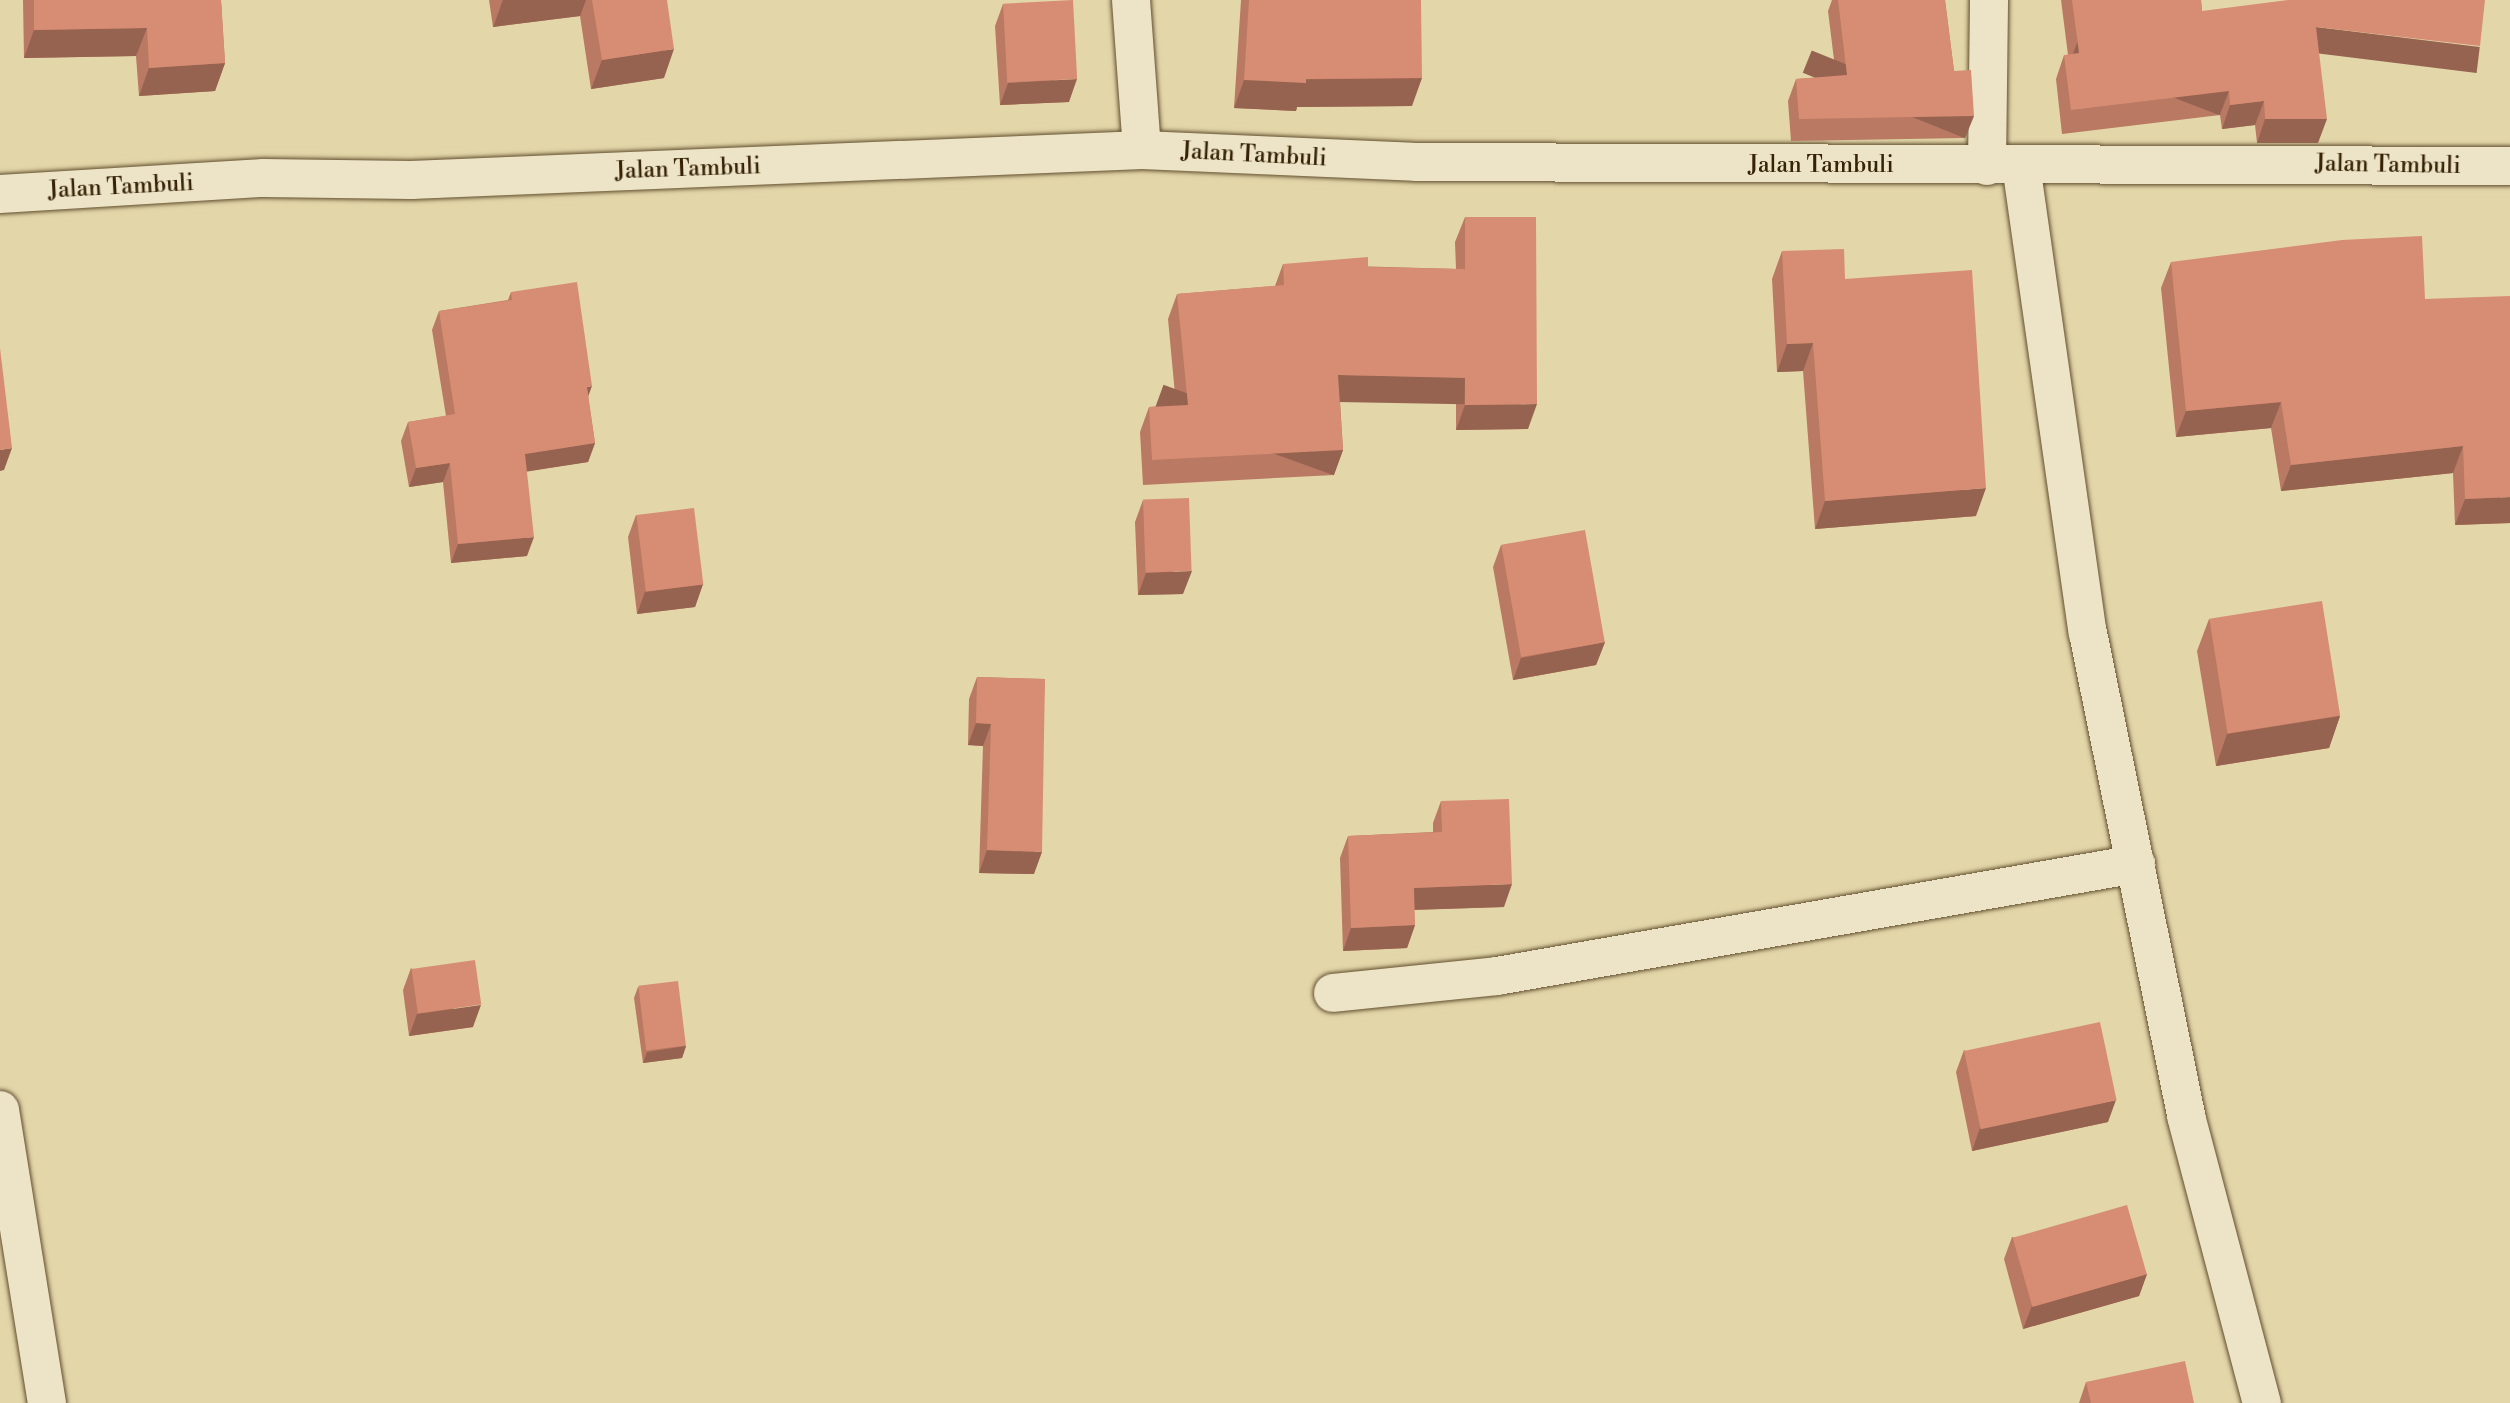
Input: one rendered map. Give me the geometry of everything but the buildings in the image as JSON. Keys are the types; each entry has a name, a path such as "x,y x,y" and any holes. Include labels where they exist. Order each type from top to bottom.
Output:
{"street":[{"path":"1130,0 1142,150"},
{"path":"1989,0 2004,165 2088,633 2186,1116 2262,1403"},
{"name":"Jalan Tambuli","path":"0,194 264,178 411,180 1142,150 1417,162 2510,166"},
{"path":"1333,993 1497,976 2136,864"},
{"path":"0,1110 47,1403"}]}
